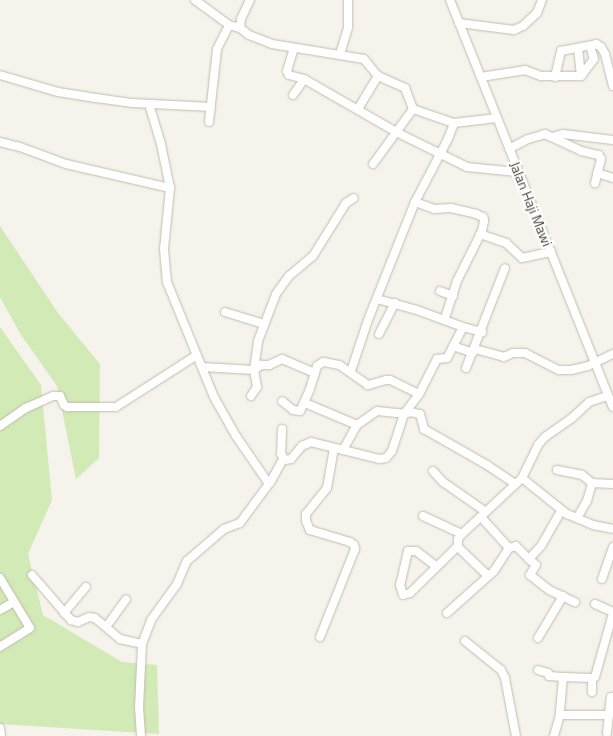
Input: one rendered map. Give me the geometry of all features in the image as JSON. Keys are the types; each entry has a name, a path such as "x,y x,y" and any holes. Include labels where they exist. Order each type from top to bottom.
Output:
{"street":[{"path":"195,0 229,25 240,28 255,38 294,48 340,54 366,60 378,76 405,88 413,109"},
{"path":"240,28 240,19 250,0"},
{"path":"340,54 348,27 348,0"},
{"name":"Jalan Haji Mawi","path":"450,0 613,407"},
{"path":"459,23 514,30 523,26 537,13 542,0"},
{"path":"209,122 217,49 229,25"},
{"path":"555,77 559,52 596,44 603,48 613,86"},
{"path":"581,76 594,59 590,46"},
{"path":"294,48 287,72 358,109 396,132 472,169 518,172"},
{"path":"578,48 581,76"},
{"path":"481,76 525,70 541,76 581,76"},
{"path":"0,75 58,92 149,104 211,108"},
{"path":"358,109 378,76"},
{"path":"293,95 304,80"},
{"path":"149,104 161,144 170,188 166,225 165,270 178,314 214,397 236,436 269,484"},
{"path":"413,109 454,122 497,118"},
{"path":"372,164 413,109"},
{"path":"351,371 377,298 415,202 454,122"},
{"path":"509,148 528,139 545,134 581,151 601,157 595,183"},
{"path":"552,137 563,134 613,140"},
{"path":"0,142 20,147 66,164 170,188"},
{"path":"597,174 613,178"},
{"path":"251,396 257,387 254,370 258,341 282,284 313,256 346,203 354,198"},
{"path":"415,202 434,209 456,209 481,216 484,221 480,234 464,264 445,319"},
{"path":"480,234 506,243 522,258 550,252"},
{"path":"466,368 482,332 505,268"},
{"path":"440,291 452,296"},
{"path":"377,298 482,332"},
{"path":"379,334 395,303"},
{"path":"225,312 264,324"},
{"path":"283,459 291,459 302,446 311,442 379,459 386,458 395,443 404,414 419,394 437,359 446,359 463,327"},
{"path":"453,346 504,357 513,352 525,353 558,370 578,370 613,354"},
{"path":"0,426 26,408 53,396 60,396 67,407 116,407 197,355"},
{"path":"202,367 254,370 261,365 269,365 282,359 315,372"},
{"path":"282,401 297,412 305,403 318,364 323,362 337,364 351,371 368,385 390,380 419,394"},
{"path":"436,566 416,551 408,551 400,584 403,596 410,593 458,546 462,534 522,478 538,446 545,437 578,413 589,402 608,396"},
{"path":"305,403 357,425"},
{"path":"343,450 357,425 380,410 404,414 410,412 420,414 424,429 487,465 515,484"},
{"path":"141,736 139,707 142,644 151,620 177,584 187,562 224,529 240,524 269,484 283,459 280,447 282,429"},
{"path":"320,637 355,550 354,545 350,542 310,530 306,525 306,514 326,488 334,449"},
{"path":"556,470 582,475 592,483 613,484"},
{"path":"433,471 443,482 484,514 509,548"},
{"path":"522,478 561,511 613,529 613,547 602,579"},
{"path":"577,518 587,501 592,483"},
{"path":"529,559 541,546 561,511"},
{"path":"423,516 462,534"},
{"path":"458,546 488,576"},
{"path":"447,613 501,563 509,548 516,546 536,565 530,575 549,590 576,602"},
{"path":"32,575 64,613 76,621 89,617 95,618 124,642 142,644"},
{"path":"0,578 30,628 0,647"},
{"path":"64,613 86,587"},
{"path":"538,638 563,596"},
{"path":"106,627 126,599"},
{"path":"0,610 14,602"},
{"path":"592,692 592,678 595,677 613,612 595,604"},
{"path":"465,642 501,670 505,678 516,736"},
{"path":"538,670 548,673 548,676 592,678"},
{"path":"554,736 560,715 563,677"},
{"path":"607,733 611,697 613,697"},
{"path":"560,715 609,715"},
{"path":"0,728 1,736"}],"green space":[{"path":"0,226 58,313 100,364 99,458 76,479 57,386 21,335 0,297"},
{"path":"0,327 41,385 52,500 28,554 43,615 122,662 157,665 159,734 0,724"}]}
